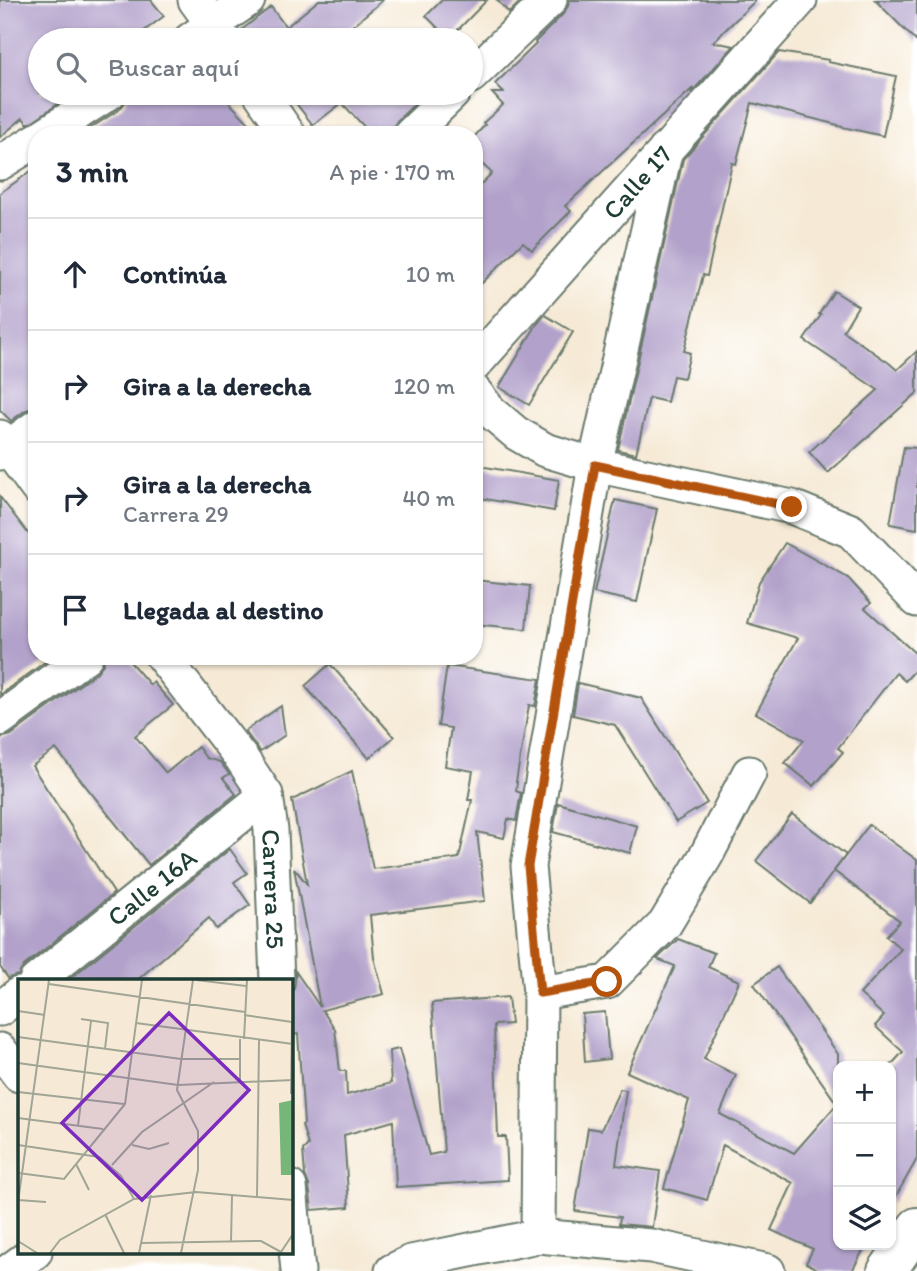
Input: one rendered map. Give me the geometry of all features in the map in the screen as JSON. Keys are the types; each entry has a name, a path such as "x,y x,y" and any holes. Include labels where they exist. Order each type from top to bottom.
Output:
{"main road":[{"path":"887,1271 917,1227"}],"street":[{"path":"206,26 248,0"},
{"path":"483,64 550,0"},
{"name":"Calle 17","path":"483,355 800,0"},
{"path":"58,126 90,105"},
{"path":"268,105 283,126"},
{"path":"419,126 441,105"},
{"path":"0,163 28,146"},
{"path":"538,1236 540,993 528,866 595,465 666,149"},
{"path":"483,402 516,433 545,450 595,465 792,507 851,531 917,600"},
{"path":"28,431 2,446 28,477"},
{"path":"0,719 74,665"},
{"path":"169,665 266,795"},
{"path":"540,993 607,982 665,924 707,854 749,773"},
{"name":"Calle 16A","path":"38,979 266,795"},
{"name":"Carrera 25","path":"266,795 271,830 277,979"},
{"path":"0,1009 18,995"},
{"path":"0,1050 18,1074"},
{"path":"292,1208 298,1271"},
{"path":"392,1271 411,1262 538,1236 651,1246 768,1271"},
{"path":"9,1271 32,1254"}],"building":[{"path":"0,0 151,0 164,16 148,28 28,28 28,105 56,105 30,123 23,118 0,137"},
{"path":"319,0 383,0 350,28 244,28 271,7 286,27"},
{"path":"442,0 487,0 460,28 438,28 426,16"},
{"path":"497,0 522,0 509,13"},
{"path":"569,0 756,0 713,42 734,46 691,93 693,88 565,206 571,211 532,250 523,242 483,282 483,182 492,173 483,165 483,123 503,105 492,93 504,93 495,84 536,44 568,6"},
{"path":"875,0 917,0 917,42"},
{"path":"779,52 829,60 828,62 896,76 883,136 752,103 736,164 732,163 707,276 703,275 684,351 690,353 684,378 673,376 667,402 649,398 636,454 618,450 683,159"},
{"path":"123,105 232,105 249,123 246,126 94,126"},
{"path":"297,105 339,105 313,125"},
{"path":"344,105 414,105 394,126 364,126"},
{"path":"28,173 28,409 11,421 0,410 0,193"},
{"path":"834,291 858,306 843,331 897,370 917,351 917,393 828,473 809,452 878,390 804,340"},
{"path":"545,315 573,332 529,405 499,387"},
{"path":"904,447 917,448 917,529 890,524"},
{"path":"483,467 559,480 554,511 483,499"},
{"path":"0,497 28,533 28,665 41,665 0,695"},
{"path":"615,500 657,509 637,602 594,593"},
{"path":"785,543 848,578 871,603 865,608 917,655 917,668 905,681 896,673 838,748 843,752 814,786 785,763 804,740 756,713 798,638 747,623 759,582"},
{"path":"483,581 530,586 526,629 483,625"},
{"path":"102,665 133,665 150,685 153,682 173,705 135,736 166,773 198,747 206,758 220,762 229,774 223,778 236,794 149,865 56,749 32,766 114,893 24,966 18,975 8,978 0,967 0,738 11,735 97,672"},
{"path":"331,665 394,737 369,758 305,686"},
{"path":"447,666 540,679 535,706 529,705 516,782 516,791 521,793 516,821 508,819 504,838 477,832 485,901 370,915 374,958 384,994 322,1010 335,1029 340,1071 346,1071 347,1095 391,1083 389,1051 399,1049 429,1155 444,1152 432,1003 508,997 511,1024 494,1025 498,1137 506,1137 508,1180 396,1187 393,1121 344,1135 349,1207 312,1210 303,1150 308,1145 302,1125 298,1034 292,1035 292,992 296,972 320,1007 294,868 307,884 292,800 352,771 373,869 459,858 472,800 468,800 473,771 445,766 451,728 438,726"},
{"path":"578,683 641,698 707,803 676,822 615,725 573,715"},
{"path":"281,706 285,735 260,752 245,731"},
{"path":"558,803 637,826 630,853 553,832"},
{"path":"792,814 846,855 810,903 756,861"},
{"path":"869,825 917,860 917,1159 896,1196 895,1061 903,1052 875,1026 884,1016 860,994 901,949 886,936 900,921 834,871"},
{"path":"230,849 247,873 234,882 250,905 216,929 209,918 138,979 69,979"},
{"path":"678,939 714,953 708,967 739,981 704,1059 736,1075 720,1114 794,1153 833,1109 833,1250 863,1250 852,1271 821,1271 806,1263 813,1249 771,1230 793,1183 723,1145 707,1200 664,1188 689,1100 627,1072 675,966 657,959"},
{"path":"777,967 838,1054 838,1061 833,1061 833,1098 754,984"},
{"path":"605,1012 609,1059 585,1062 582,1014"},
{"path":"620,1089 626,1090 616,1165 660,1171 652,1227 619,1224 620,1217 575,1211 588,1128 601,1130"}],"route":[{"path":"607,982 540,993 528,866 595,465 792,507"}]}
